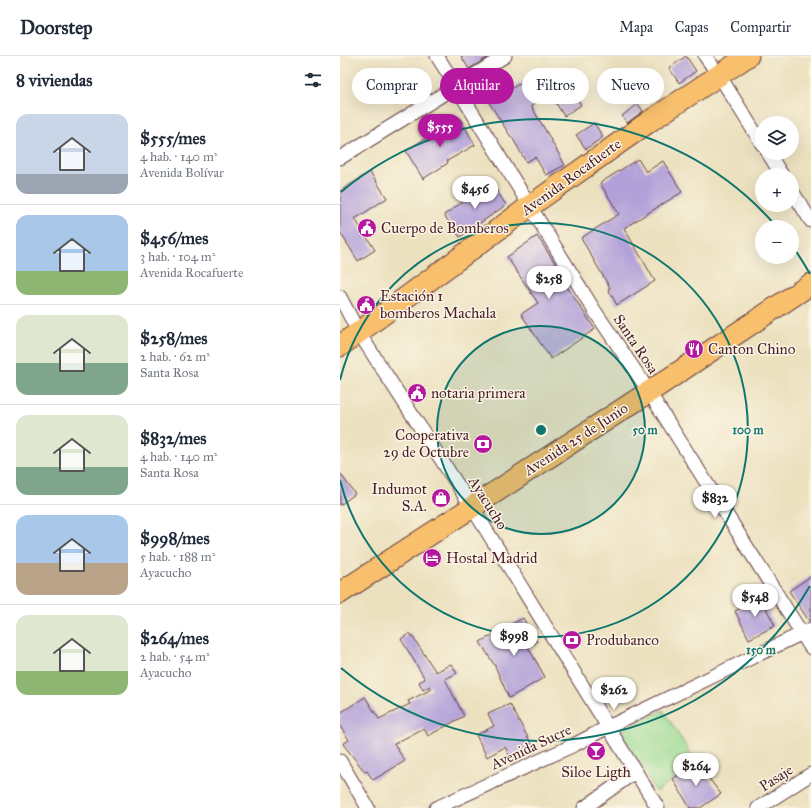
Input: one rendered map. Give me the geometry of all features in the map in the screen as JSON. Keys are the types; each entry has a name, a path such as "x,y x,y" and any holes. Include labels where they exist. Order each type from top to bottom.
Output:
{"main road":[{"name":"Avenida Rocafuerte","path":"340,346 360,333 530,206 650,121 748,56"},
{"name":"Avenida 25 de Junio","path":"340,594 811,284"}],"street":[{"name":"Santa Rosa","path":"437,56 445,68"},
{"path":"485,68 504,56"},
{"path":"705,56 719,75 755,133"},
{"path":"340,158 440,96"},
{"name":"Santa Rosa","path":"467,104 594,310 806,632 811,648"},
{"path":"799,202 811,221"},
{"name":"Ayacucho","path":"340,297 360,333 472,507 658,808"},
{"name":"Avenida Sucre","path":"436,808 574,746 608,727 806,632"},
{"path":"340,761 368,808"},
{"path":"584,808 635,772"},
{"name":"Pasaje","path":"758,808 811,774"}],"green space":[{"path":"663,710 696,762 656,792 620,731"}],"building":[{"path":"461,56 490,56 471,68 468,68"},
{"path":"686,56 696,71 679,83 669,68"},
{"path":"522,82 522,104 534,104 531,106 565,165 546,175 535,157 526,162 512,137 490,104 514,104 514,87"},
{"path":"557,104 580,104 581,105 564,116"},
{"path":"638,104 643,111 627,123 622,116"},
{"path":"460,118 475,145 447,161 448,163 423,179 406,151"},
{"path":"594,123 603,137 586,149 576,135"},
{"path":"638,159 646,172 663,161 682,192 624,228 655,281 617,305 608,289 610,288 581,238 619,214 600,183"},
{"path":"370,172 387,198 355,219 375,250 358,261 340,232 340,191"},
{"path":"491,182 506,205 460,237 444,215"},
{"path":"537,236 561,272 558,273 595,329 551,359 521,314 538,303 507,257"},
{"path":"340,473 355,494 340,505"},
{"path":"811,576 811,621 809,621 789,591"},
{"path":"761,598 775,626 749,639 735,611"},
{"path":"523,618 537,642 528,647 545,677 509,698 495,666 480,642"},
{"path":"410,633 436,672 451,664 457,673 445,679 464,716 428,736 424,728 394,744 405,761 373,780 343,744 349,740 340,726 340,713 365,697 379,719 410,704 408,701 432,689 430,686 423,690 419,682 425,679 401,639"},
{"path":"510,704 535,751 512,762 505,747 487,757 476,735 494,726 488,714"},
{"path":"696,762 721,794 700,808 690,808 673,779"}],"place":[{"name":"Cuerpo de Bomberos","path":"367,228"},
{"name":"Estación 1 bomberos Machala","path":"366,305"},
{"name":"Canton Chino","path":"694,349"},
{"name":"notaria primera","path":"417,393"},
{"name":"Cooperativa 29 de Octubre","path":"483,444"},
{"name":"Indumot S.A.","path":"441,498"},
{"name":"Hostal Madrid","path":"432,558"},
{"name":"Produbanco","path":"572,640"},
{"name":"Siloe Ligth","path":"596,751"}]}
